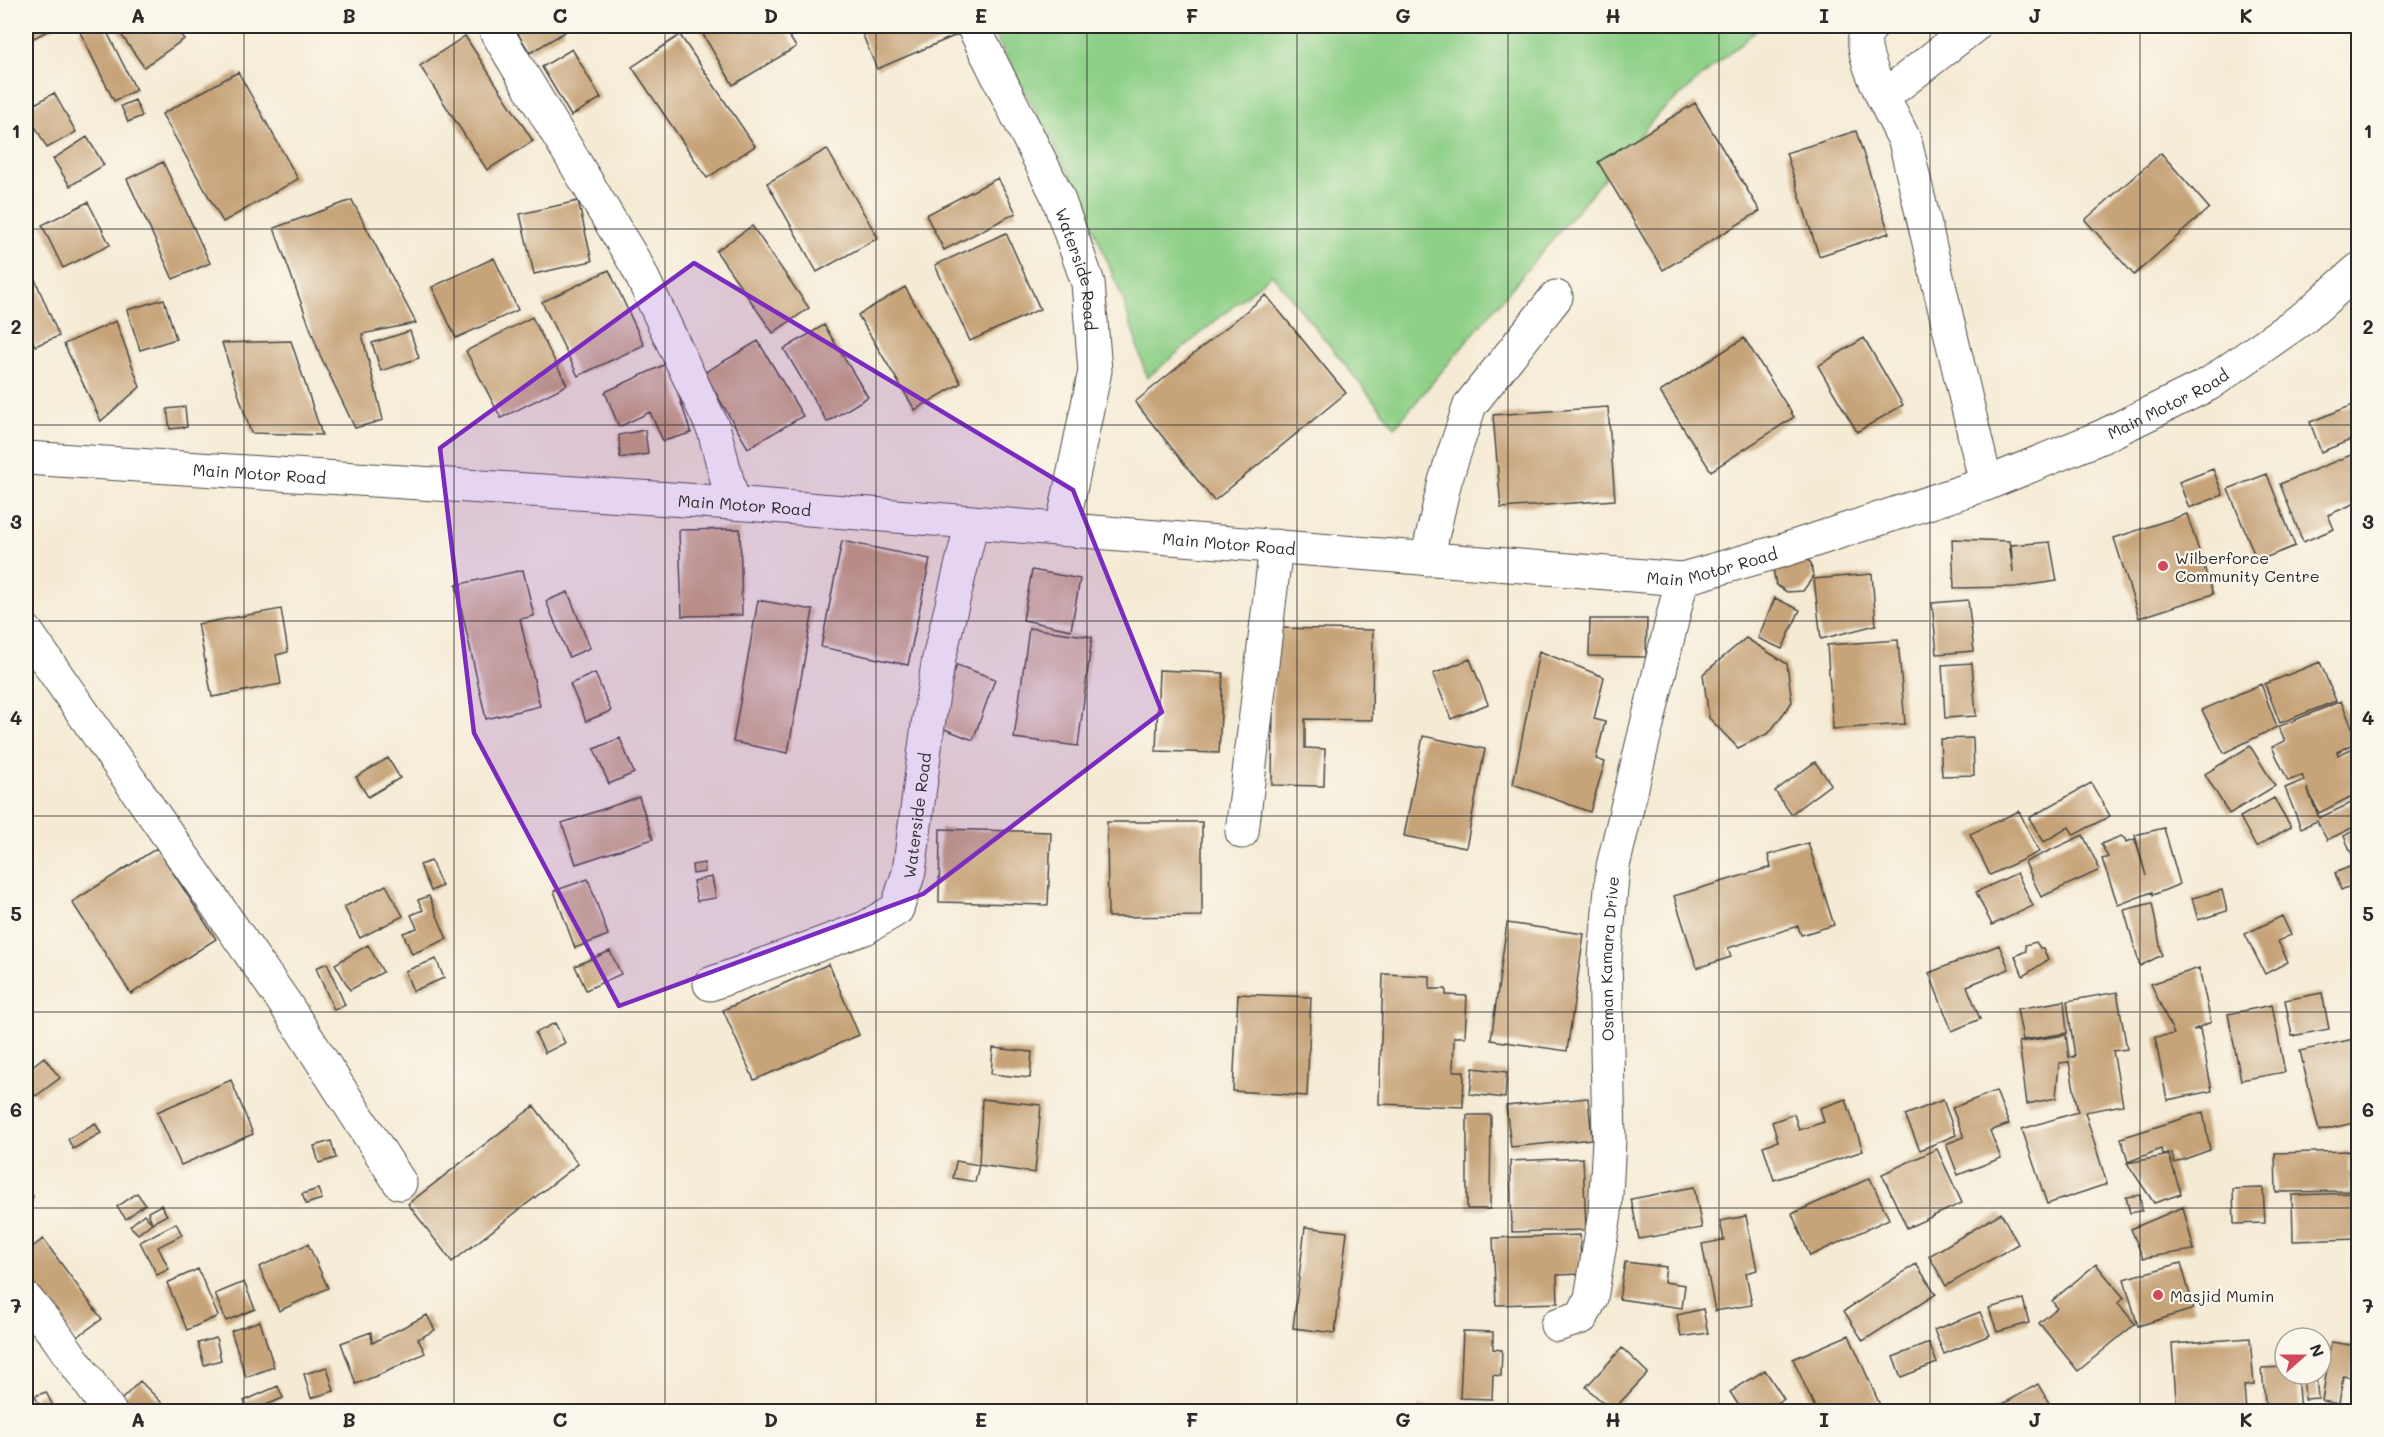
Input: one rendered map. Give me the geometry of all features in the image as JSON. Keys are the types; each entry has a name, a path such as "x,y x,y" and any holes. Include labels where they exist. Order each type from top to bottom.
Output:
{"street":[{"name":"Waterside Road","path":"973,26 1057,195 1089,283 1095,371 1062,529"},
{"path":"1872,26 1865,35 1865,51 1883,97 1905,141 1986,484"},
{"path":"1883,97 1974,26"},
{"path":"496,31 637,266 714,430 734,503"},
{"name":"Main Motor Road","path":"26,458 734,503 1682,579 1784,550 1986,484 2101,437 2209,384 2306,316 2358,270"},
{"path":"1427,559 1445,481 1470,405 1556,297"},
{"name":"Waterside Road","path":"710,984 865,928 897,909 909,872 939,658 972,522"},
{"path":"1242,832 1276,546"},
{"name":"Osman Kamara Drive","path":"1557,1325 1582,1317 1591,1298 1605,1213 1609,1139 1605,957 1613,866 1682,579"},
{"path":"26,631 284,1002 400,1183"},
{"path":"26,1299 55,1334 110,1412"}],"highlighted area":[{"path":"694,263 1073,490 1162,712 923,894 619,1006 474,733 440,448"}],"green space":[{"path":"990,26 1761,26 1657,115 1395,427 1272,274 1147,378 1124,302 1077,188"}],"building":[{"path":"27,26 57,26 34,38"},
{"path":"88,26 104,26 136,90 114,101 79,30"},
{"path":"115,26 174,26 184,39 144,67"},
{"path":"513,26 561,26 565,32 530,53"},
{"path":"698,26 783,26 796,47 733,85"},
{"path":"859,26 955,26 959,34 877,69"},
{"path":"680,35 755,146 707,178 632,67"},
{"path":"465,36 533,141 487,170 420,66"},
{"path":"572,49 601,98 571,116 542,67"},
{"path":"238,72 298,179 223,222 162,114"},
{"path":"54,93 76,132 47,148 26,109"},
{"path":"135,100 142,116 128,122 121,106"},
{"path":"1695,103 1760,211 1663,270 1598,162"},
{"path":"1856,131 1889,233 1819,256 1786,153"},
{"path":"87,137 104,165 70,186 53,159"},
{"path":"827,149 878,238 817,272 767,183"},
{"path":"2161,153 2209,208 2134,275 2085,220"},
{"path":"163,162 210,263 173,279 127,179"},
{"path":"998,178 1016,213 944,250 926,215"},
{"path":"352,200 416,323 362,334 383,420 355,428 320,355 274,228"},
{"path":"578,201 592,261 534,274 520,214"},
{"path":"88,202 110,245 63,268 42,225"},
{"path":"752,226 809,308 773,333 716,251"},
{"path":"1006,233 1040,309 970,341 935,265"},
{"path":"26,258 59,336 35,346 26,323"},
{"path":"494,258 518,310 456,338 432,287"},
{"path":"609,270 644,345 578,376 542,302"},
{"path":"905,287 961,383 915,410 858,315"},
{"path":"1266,295 1346,393 1214,501 1135,402"},
{"path":"164,299 176,339 140,350 127,310"},
{"path":"532,317 567,385 501,418 466,351"},
{"path":"116,321 140,387 101,421 64,344"},
{"path":"824,325 868,397 827,422 784,349"},
{"path":"410,331 419,358 381,371 372,343"},
{"path":"1744,338 1794,417 1711,471 1660,392"},
{"path":"1864,338 1903,405 1857,432 1818,366"},
{"path":"291,341 322,435 251,433 222,343"},
{"path":"758,341 803,416 748,448 704,373"},
{"path":"668,363 691,433 663,441 650,412 619,427 605,392"},
{"path":"2358,403 2358,437 2321,452 2310,422"},
{"path":"185,407 187,427 170,429 167,409"},
{"path":"1608,407 1615,500 1501,508 1493,415"},
{"path":"645,430 648,454 620,458 619,435"},
{"path":"2358,452 2358,502 2328,515 2334,529 2303,542 2280,484"},
{"path":"2213,469 2223,495 2189,508 2179,482"},
{"path":"2267,474 2295,546 2257,561 2228,489"},
{"name":"Wilberforce Community Centre","path":"2187,514 2213,594 2139,618 2114,538"},
{"path":"740,529 742,615 682,616 679,530"},
{"path":"1952,539 2009,541 2013,572 2011,545 2050,542 2057,581 2015,587 1954,588"},
{"path":"842,541 930,559 908,665 821,647"},
{"path":"1799,553 1811,563 1813,577 1803,591 1787,592 1776,585 1773,568"},
{"path":"523,570 534,616 520,619 540,706 486,719 456,585"},
{"path":"1032,570 1080,579 1071,630 1023,620"},
{"path":"1872,574 1876,625 1821,639 1814,579"},
{"path":"568,592 590,648 569,657 546,601"},
{"path":"1775,598 1800,610 1782,649 1758,638"},
{"path":"758,600 813,610 788,753 733,742"},
{"path":"1968,600 1974,651 1937,654 1932,603"},
{"path":"281,609 288,652 276,655 281,684 212,697 198,624"},
{"path":"1590,619 1647,619 1646,657 1589,656"},
{"path":"1029,628 1092,637 1078,746 1014,738"},
{"path":"1274,628 1373,630 1372,720 1305,719 1305,748 1325,749 1324,786 1272,785"},
{"path":"1746,638 1787,664 1792,702 1769,733 1738,748 1709,718 1703,674"},
{"path":"1898,640 1905,724 1833,729 1827,645"},
{"path":"1539,651 1604,677 1594,719 1605,722 1596,759 1605,762 1590,812 1513,784"},
{"path":"1470,659 1488,704 1451,719 1433,674"},
{"path":"2320,662 2336,701 2280,723 2265,684"},
{"path":"1972,663 1976,716 1945,718 1942,665"},
{"path":"957,665 995,679 973,740 934,725"},
{"path":"1159,670 1223,673 1219,753 1156,751"},
{"path":"595,673 611,711 586,721 570,684"},
{"path":"2261,684 2277,727 2224,753 2202,710"},
{"path":"2341,701 2358,742 2337,752 2338,755 2358,746 2358,793 2319,813 2307,788 2319,818 2358,800 2358,825 2327,840 2317,821 2301,828 2285,788 2304,780 2302,775 2288,781 2272,747 2285,741 2278,727"},
{"path":"1423,736 1485,749 1466,848 1404,836"},
{"path":"620,738 634,773 609,784 594,749"},
{"path":"1973,738 1974,775 1942,776 1940,739"},
{"path":"2250,746 2275,786 2229,814 2205,774"},
{"path":"388,758 400,778 368,797 356,777"},
{"path":"1815,762 1831,784 1791,814 1775,791"},
{"path":"2091,783 2110,816 2074,835 2069,827 2044,842 2029,818"},
{"path":"639,797 653,839 576,864 562,823"},
{"path":"2274,798 2291,827 2256,847 2240,817"},
{"path":"2019,811 2039,852 1990,875 1970,834"},
{"path":"1107,822 1202,822 1202,916 1108,917"},
{"path":"2164,828 2180,884 2118,905 2102,859 2108,857 2101,844 2121,836 2126,842 2135,839 2146,876 2135,835"},
{"path":"2358,828 2358,883 2341,890 2335,873 2356,864 2344,836"},
{"path":"940,829 1051,832 1048,905 939,902"},
{"path":"2083,835 2100,870 2041,897 2025,862"},
{"path":"1808,843 1834,925 1801,935 1798,926 1728,948 1731,957 1697,968 1674,896 1771,867 1768,855"},
{"path":"157,848 216,939 131,994 72,902"},
{"path":"431,861 442,886 431,891 420,865"},
{"path":"704,863 705,872 693,874 692,865"},
{"path":"2017,873 2033,906 1992,925 1976,892"},
{"path":"712,877 716,898 697,901 693,881"},
{"path":"588,879 608,935 575,948 554,891"},
{"path":"386,885 403,916 360,938 344,907"},
{"path":"2222,890 2227,911 2198,920 2192,898"},
{"path":"429,896 447,939 412,954 403,933 417,928 411,915 423,910 418,900"},
{"path":"2152,903 2162,955 2140,966 2124,910"},
{"path":"2282,916 2291,935 2278,941 2288,962 2265,974 2245,934"},
{"path":"1507,923 1584,934 1567,1051 1491,1040"},
{"path":"2036,942 2040,948 2043,948 2048,960 2023,976 2015,956 2026,951 2025,945"},
{"path":"368,945 383,972 350,990 335,964"},
{"path":"1999,945 2009,969 1967,986 1980,1019 1952,1031 1929,973"},
{"path":"610,951 621,974 586,990 575,966"},
{"path":"436,959 444,978 413,991 405,971"},
{"path":"327,963 345,1005 334,1010 316,968"},
{"path":"829,964 859,1035 754,1080 723,1010"},
{"path":"2199,968 2211,1022 2193,1030 2200,1029 2212,1091 2167,1100 2155,1037 2174,1034 2151,984"},
{"path":"1383,974 1430,976 1430,989 1446,989 1446,995 1467,996 1465,1037 1454,1037 1453,1071 1464,1071 1463,1107 1379,1104"},
{"path":"2117,992 2127,1049 2113,1051 2123,1105 2085,1112 2107,1184 2047,1204 2022,1129 2078,1112 2069,1062 2059,1063 2056,1098 2027,1104 2019,1042 2066,1035 2069,1058 2075,1057 2067,1001"},
{"path":"2322,993 2329,1029 2292,1036 2285,1000"},
{"path":"1238,994 1311,997 1307,1096 1233,1091"},
{"path":"2064,1001 2067,1033 2023,1040 2017,1009"},
{"path":"2272,1005 2285,1072 2241,1080 2228,1014"},
{"path":"555,1023 565,1043 545,1053 535,1033"},
{"path":"2358,1038 2358,1122 2319,1131 2300,1051"},
{"path":"993,1048 1032,1052 1030,1078 991,1074"},
{"path":"44,1057 60,1078 36,1096 26,1082 26,1071"},
{"path":"1473,1068 1507,1072 1505,1098 1470,1094"},
{"path":"231,1080 253,1134 181,1165 157,1112"},
{"path":"1996,1091 2009,1124 1990,1131 2001,1158 1958,1175 1946,1144 1964,1137 1952,1108"},
{"path":"1588,1098 1592,1139 1511,1147 1506,1106"},
{"path":"982,1099 1041,1105 1035,1173 979,1165"},
{"path":"1846,1099 1863,1151 1774,1180 1763,1146 1778,1141 1772,1122 1794,1114 1799,1130 1824,1122 1820,1108"},
{"path":"1943,1100 1956,1135 1920,1150 1905,1115"},
{"path":"534,1106 578,1164 452,1262 408,1204"},
{"path":"2203,1112 2210,1150 2174,1163 2172,1153 2163,1155 2161,1149 2128,1162 2121,1138"},
{"path":"1467,1115 1491,1115 1490,1209 1467,1209"},
{"path":"95,1123 101,1133 73,1149 68,1139"},
{"path":"331,1141 336,1158 319,1163 314,1146"},
{"path":"1937,1149 1962,1203 1907,1228 1882,1174"},
{"path":"2349,1151 2350,1191 2276,1192 2275,1153"},
{"path":"2169,1155 2181,1194 2154,1203 2127,1163"},
{"path":"1583,1158 1586,1230 1512,1232 1510,1161"},
{"path":"956,1161 979,1165 975,1182 953,1178"},
{"path":"1870,1178 1889,1219 1810,1256 1792,1214"},
{"path":"1694,1187 1702,1228 1639,1239 1631,1199"},
{"path":"2263,1188 2265,1223 2234,1224 2233,1189"},
{"path":"318,1189 322,1199 306,1204 302,1194"},
{"path":"137,1193 145,1204 126,1219 117,1207"},
{"path":"2358,1193 2358,1239 2293,1241 2292,1195"},
{"path":"26,1194 33,1196 31,1204 26,1204"},
{"path":"2140,1195 2142,1211 2130,1213 2126,1197"},
{"path":"161,1205 167,1215 152,1223 148,1212"},
{"path":"2183,1207 2194,1250 2143,1258 2131,1229"},
{"path":"2001,1213 2018,1244 1946,1286 1929,1256"},
{"path":"144,1214 152,1223 138,1234 130,1226"},
{"path":"1746,1216 1757,1270 1746,1273 1752,1305 1715,1311 1702,1244 1724,1240 1720,1221"},
{"path":"176,1223 182,1235 158,1247 169,1269 157,1275 140,1242"},
{"path":"1305,1227 1347,1232 1335,1333 1293,1328"},
{"path":"1580,1235 1581,1274 1557,1275 1558,1303 1496,1305 1493,1238"},
{"path":"43,1239 102,1319 74,1339 26,1273 26,1252"},
{"path":"308,1244 328,1288 279,1311 259,1267"},
{"path":"1625,1262 1666,1267 1664,1282 1685,1285 1682,1308 1619,1299"},
{"path":"2181,1263 2194,1309 2138,1326 2124,1279"},
{"path":"1916,1264 1936,1294 1863,1341 1844,1311"},
{"path":"2096,1264 2124,1298 2118,1303 2135,1324 2078,1371 2039,1323 2057,1308 2052,1301"},
{"path":"2358,1267 2358,1306 2354,1305"},
{"path":"198,1269 218,1316 187,1330 167,1283"},
{"path":"244,1282 255,1309 226,1321 215,1294"},
{"path":"2023,1299 2029,1323 1997,1332 1989,1308"},
{"path":"1703,1309 1708,1333 1681,1337 1677,1315"},
{"path":"1980,1312 1990,1335 1944,1354 1934,1330"},
{"path":"427,1315 435,1330 418,1339 425,1353 356,1384 341,1343 371,1332 372,1343"},
{"path":"260,1321 274,1367 246,1377 231,1331"},
{"path":"1463,1331 1493,1332 1493,1349 1502,1350 1501,1376 1493,1375 1492,1399 1460,1398"},
{"path":"1849,1335 1883,1412 1817,1412 1793,1359"},
{"path":"216,1338 221,1360 204,1365 198,1343"},
{"path":"2250,1338 2254,1385 2244,1386 2246,1412 2177,1412 2172,1344"},
{"path":"2333,1342 2357,1346 2352,1378 2343,1376 2339,1404 2322,1401 2324,1386 2333,1386"},
{"path":"1929,1343 1937,1363 1901,1377 1893,1357"},
{"path":"1622,1348 1648,1373 1612,1411 1586,1387"},
{"path":"327,1367 334,1391 311,1398 304,1374"},
{"path":"2262,1368 2273,1368 2273,1386 2298,1386 2300,1412 2266,1412"},
{"path":"1765,1370 1784,1399 1764,1412 1743,1412 1730,1392"},
{"path":"140,1381 171,1412 118,1412 114,1407"},
{"path":"2038,1384 2054,1412 1989,1412"},
{"path":"278,1386 283,1398 249,1412 244,1401"},
{"path":"2304,1386 2317,1386 2318,1398 2305,1399"},
{"path":"46,1392 53,1406 42,1411 35,1396"},
{"path":"1418,1406 1452,1408 1452,1412 1418,1412"}],"place":[{"name":"Wilberforce Community Centre","path":"2163,566"},
{"name":"Masjid Mumin","path":"2158,1295"}]}
